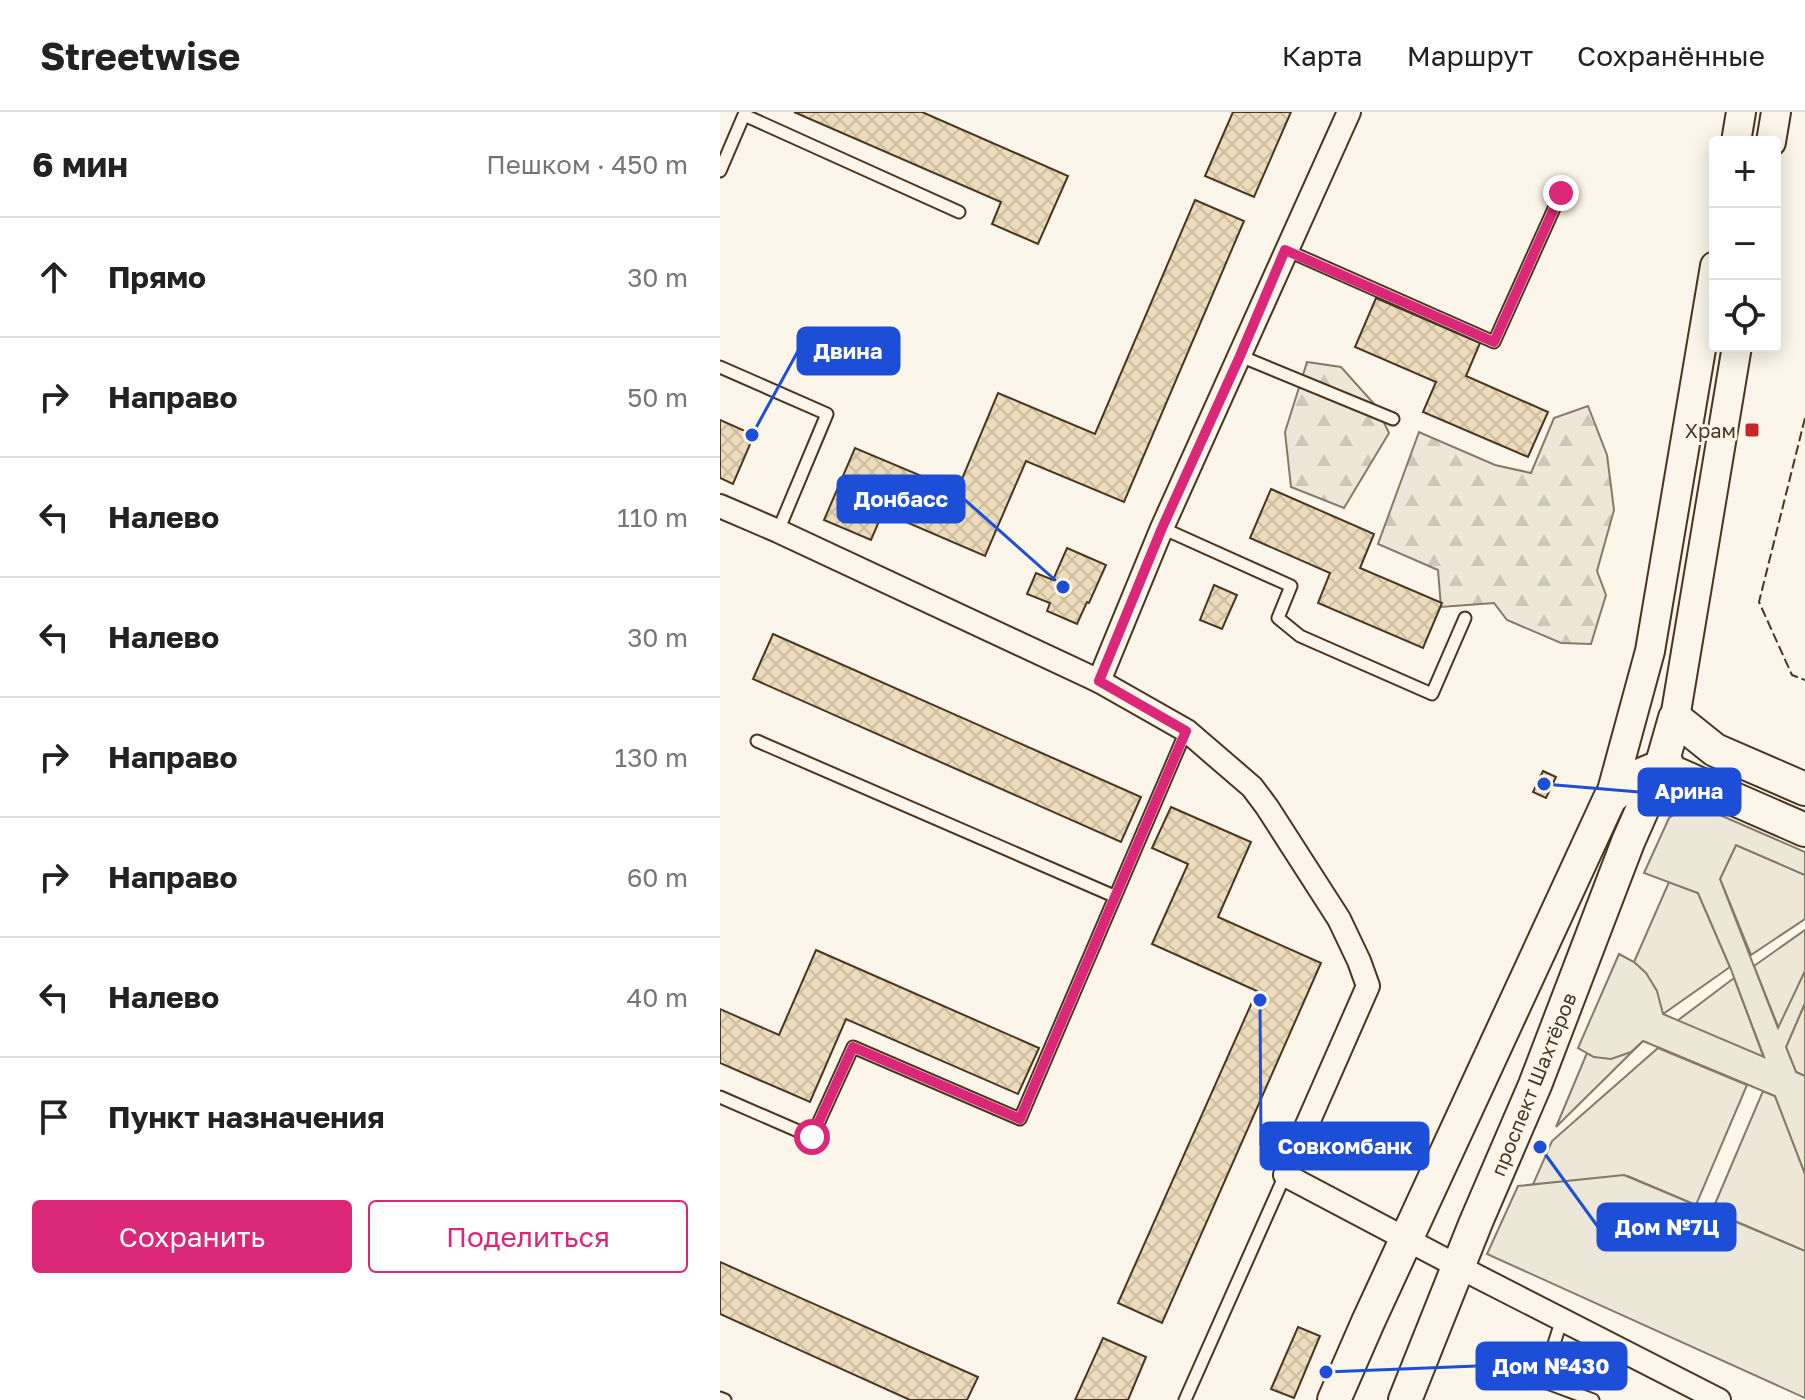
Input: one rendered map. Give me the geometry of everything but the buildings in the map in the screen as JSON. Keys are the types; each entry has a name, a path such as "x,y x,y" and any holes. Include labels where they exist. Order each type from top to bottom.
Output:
{"main road":[{"path":"1675,718 1715,750 1805,789"},
{"name":"проспект Шахтёров","path":"1405,1400 1535,1085 1628,842 1661,767 1675,718"},
{"path":"1334,1400 1610,798 1638,776 1687,756 1715,750"},
{"path":"1661,767 1805,830"}],"street":[{"path":"1099,681 1162,528 1349,112"},
{"path":"1737,136 1741,112"},
{"path":"1772,136 1776,112"},
{"path":"1610,798 1650,651 1713,280"},
{"name":"проспект Шахтёров","path":"1675,718 1736,352"},
{"path":"720,506 1099,681 1186,731 1252,787 1339,919 1368,986 1285,1175 1719,1400"},
{"path":"1643,679 1647,725 1661,767"}],"lane":[{"path":"720,171 744,115 959,212"},
{"path":"1285,250 1494,342 1561,193"},
{"path":"1240,356 1393,419"},
{"path":"720,367 827,414 778,531"},
{"path":"1162,528 1291,586 1278,618 1300,636 1432,694 1465,618"},
{"path":"720,1097 812,1137 853,1047 1020,1119 1186,731"},
{"path":"757,741 1114,896"},
{"path":"1185,1400 1285,1175"},
{"path":"1562,1319 1542,1381 1593,1400"}],"green space":[{"path":"1307,362 1341,367 1376,406 1389,433 1344,508 1291,487 1285,432"},
{"path":"1588,406 1607,455 1614,510 1597,571 1606,595 1591,644 1561,643 1507,620 1494,603 1441,607 1438,570 1378,544 1419,432 1495,465 1531,473 1554,418"},
{"path":"1736,845 1805,875 1805,919 1751,955 1720,879"},
{"path":"1669,882 1698,893 1730,967 1663,1014 1653,985 1634,962"},
{"path":"1805,930 1805,971 1779,1029 1754,966"},
{"path":"1734,978 1764,1058 1677,1021"},
{"path":"1805,1003 1805,1076 1796,1072 1786,1047"},
{"path":"1643,1041 1556,1127 1587,1053 1594,1057"},
{"path":"1658,1048 1747,1085 1696,1205 1628,1176 1503,1253 1552,1141"},
{"path":"1763,1091 1775,1096 1805,1174 1805,1251 1712,1211"}],"shaded area":[{"path":"1690,807 1706,809 1805,852 1805,875 1736,845 1720,879 1778,1028 1805,971 1805,1003 1786,1047 1796,1072 1805,1076 1805,1174 1775,1096 1643,1041 1631,1052 1611,1059 1594,1057 1578,1048 1619,954 1646,973 1657,991 1663,1014 1764,1057 1698,893 1644,873 1669,818"},
{"path":"1624,1175 1805,1251 1805,1398 1487,1254 1518,1186"}],"fence":[{"path":"1805,418 1759,602 1792,675 1805,680"}],"place":[{"name":"Храм","path":"1752,430"},
{"name":"Двина","path":"752,435"},
{"name":"Донбасс","path":"1063,587"},
{"name":"Арина","path":"1544,784"},
{"name":"Совкомбанк","path":"1260,1000"},
{"name":"Дом №7Ц","path":"1540,1147"},
{"name":"Дом №430","path":"1326,1372"}],"route":[{"path":"812,1137 853,1047 1020,1119 1186,731 1099,681 1162,528 1285,250 1494,342 1561,193"}]}
